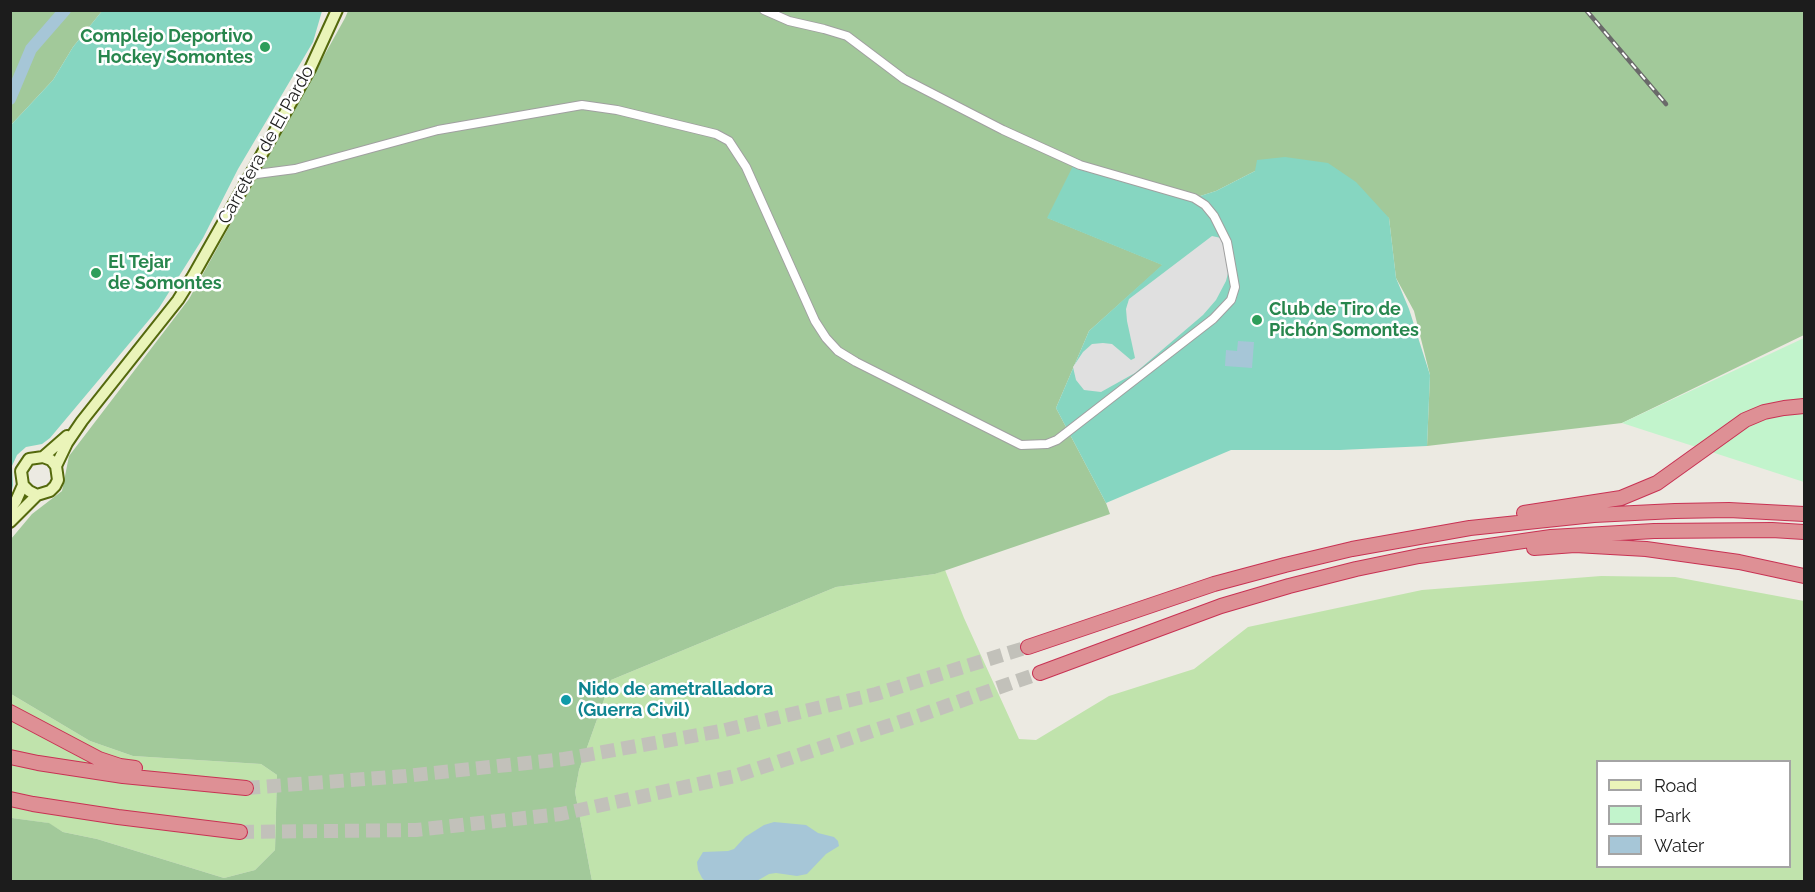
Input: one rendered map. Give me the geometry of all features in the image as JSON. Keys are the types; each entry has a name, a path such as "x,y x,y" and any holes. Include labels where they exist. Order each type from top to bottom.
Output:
{"highway":[{"path":"1393,542 1474,519 1621,498 1657,483 1746,420 1764,412 1804,406"},
{"path":"1028,647 1214,584 1285,565 1470,528 1594,515 1719,510 1804,514"},
{"path":"1040,673 1221,606 1266,592 1419,556 1551,537 1654,531 1804,532"},
{"path":"1419,556 1452,558 1575,545 1646,549 1739,562 1804,576"},
{"path":"10,712 78,749 120,766 225,786"},
{"path":"10,757 123,776 246,788"},
{"path":"10,799 118,818 240,834 190,833 10,808"}],"street":[{"name":"Carretera de El Pardo","path":"56,466 67,442 82,421 178,300 310,69 337,10"},
{"path":"249,175 295,169 438,130 582,105 626,112 716,134 729,141 746,167 815,321 838,351 1021,445 1047,444 1057,440 1204,326 1231,300 1235,287 1227,242 1206,205 1194,198 1080,165 1003,130 904,79 847,36 824,28 789,21 764,10"},
{"name":"Carretera de El Pardo","path":"43,457 82,421"},
{"path":"10,509 23,485 21,471 24,464 36,457 51,460 56,466 58,480 55,486 51,491 37,495 10,522"},
{"path":"23,485 37,495"}],"green space":[{"path":"11,11 102,11 73,47 53,80 11,125"},
{"name":"El Tejar de Somontes","path":"102,11 322,11 313,42 238,169 203,238 159,308 50,438 42,444 26,447 17,455 12,466 11,494 11,125 53,80 73,47"},
{"path":"348,11 1804,11 1804,335 1622,423 1427,446 1430,375 1414,311 1396,278 1389,218 1255,171 1216,191 1194,198 1048,218 1163,265 1089,331 1056,408 1110,514 935,574 836,587 611,680 579,770 575,792 592,881 11,881 11,812 12,818 49,823 63,832 97,839 224,878 255,870 275,850 277,775 261,764 133,756 90,741 11,694 11,539 32,514 62,491 69,456 189,299"},
{"name":"Club de Tiro de Pichón Somontes","path":"1285,157 1328,163 1356,182 1389,218 1396,278 1409,309 1430,375 1427,446 1340,450 1231,450 1106,503 1056,408 1089,331 1162,265 1047,218 1075,162 1194,198 1216,191 1255,171 1257,160"},
{"path":"1804,338 1804,482 1622,423"},
{"path":"945,570 964,618 1019,739 1036,740 1109,696 1194,669 1248,627 1422,590 1601,576 1675,577 1804,601 1804,881 592,881 575,792 579,770 611,680 836,587 935,574"},
{"path":"11,694 90,741 133,756 261,764 277,775 275,850 255,870 224,878 97,839 63,832 48,823 12,818"}],"shaded area":[{"path":"1212,236 1221,238 1229,269 1226,281 1216,300 1203,315 1135,373 1101,392 1084,390 1076,380 1073,367 1083,352 1092,344 1112,344 1131,360 1135,358 1127,321 1126,309 1129,299"}],"water":[{"path":"1238,341 1254,342 1252,368 1225,366 1226,350 1237,351"},
{"path":"774,822 806,825 818,833 834,837 839,846 826,854 807,874 797,876 769,874 755,882 705,881 702,878 697,862 703,852 734,849 745,837 764,825"}],"waterway":[{"path":"10,99 31,49 65,10"}],"tunnel":[{"path":"246,788 405,776 564,759 721,731 876,694 1028,647"},
{"path":"240,832 416,830 561,814 735,776 1040,673"}],"railway":[{"path":"1586,10 1666,104"}],"place":[{"name":"Complejo Deportivo Hockey Somontes","path":"265,47"},
{"name":"El Tejar de Somontes","path":"96,273"},
{"name":"Club de Tiro de Pichón Somontes","path":"1257,320"},
{"name":"Nido de ametralladora (Guerra Civil)","path":"566,700"}]}
